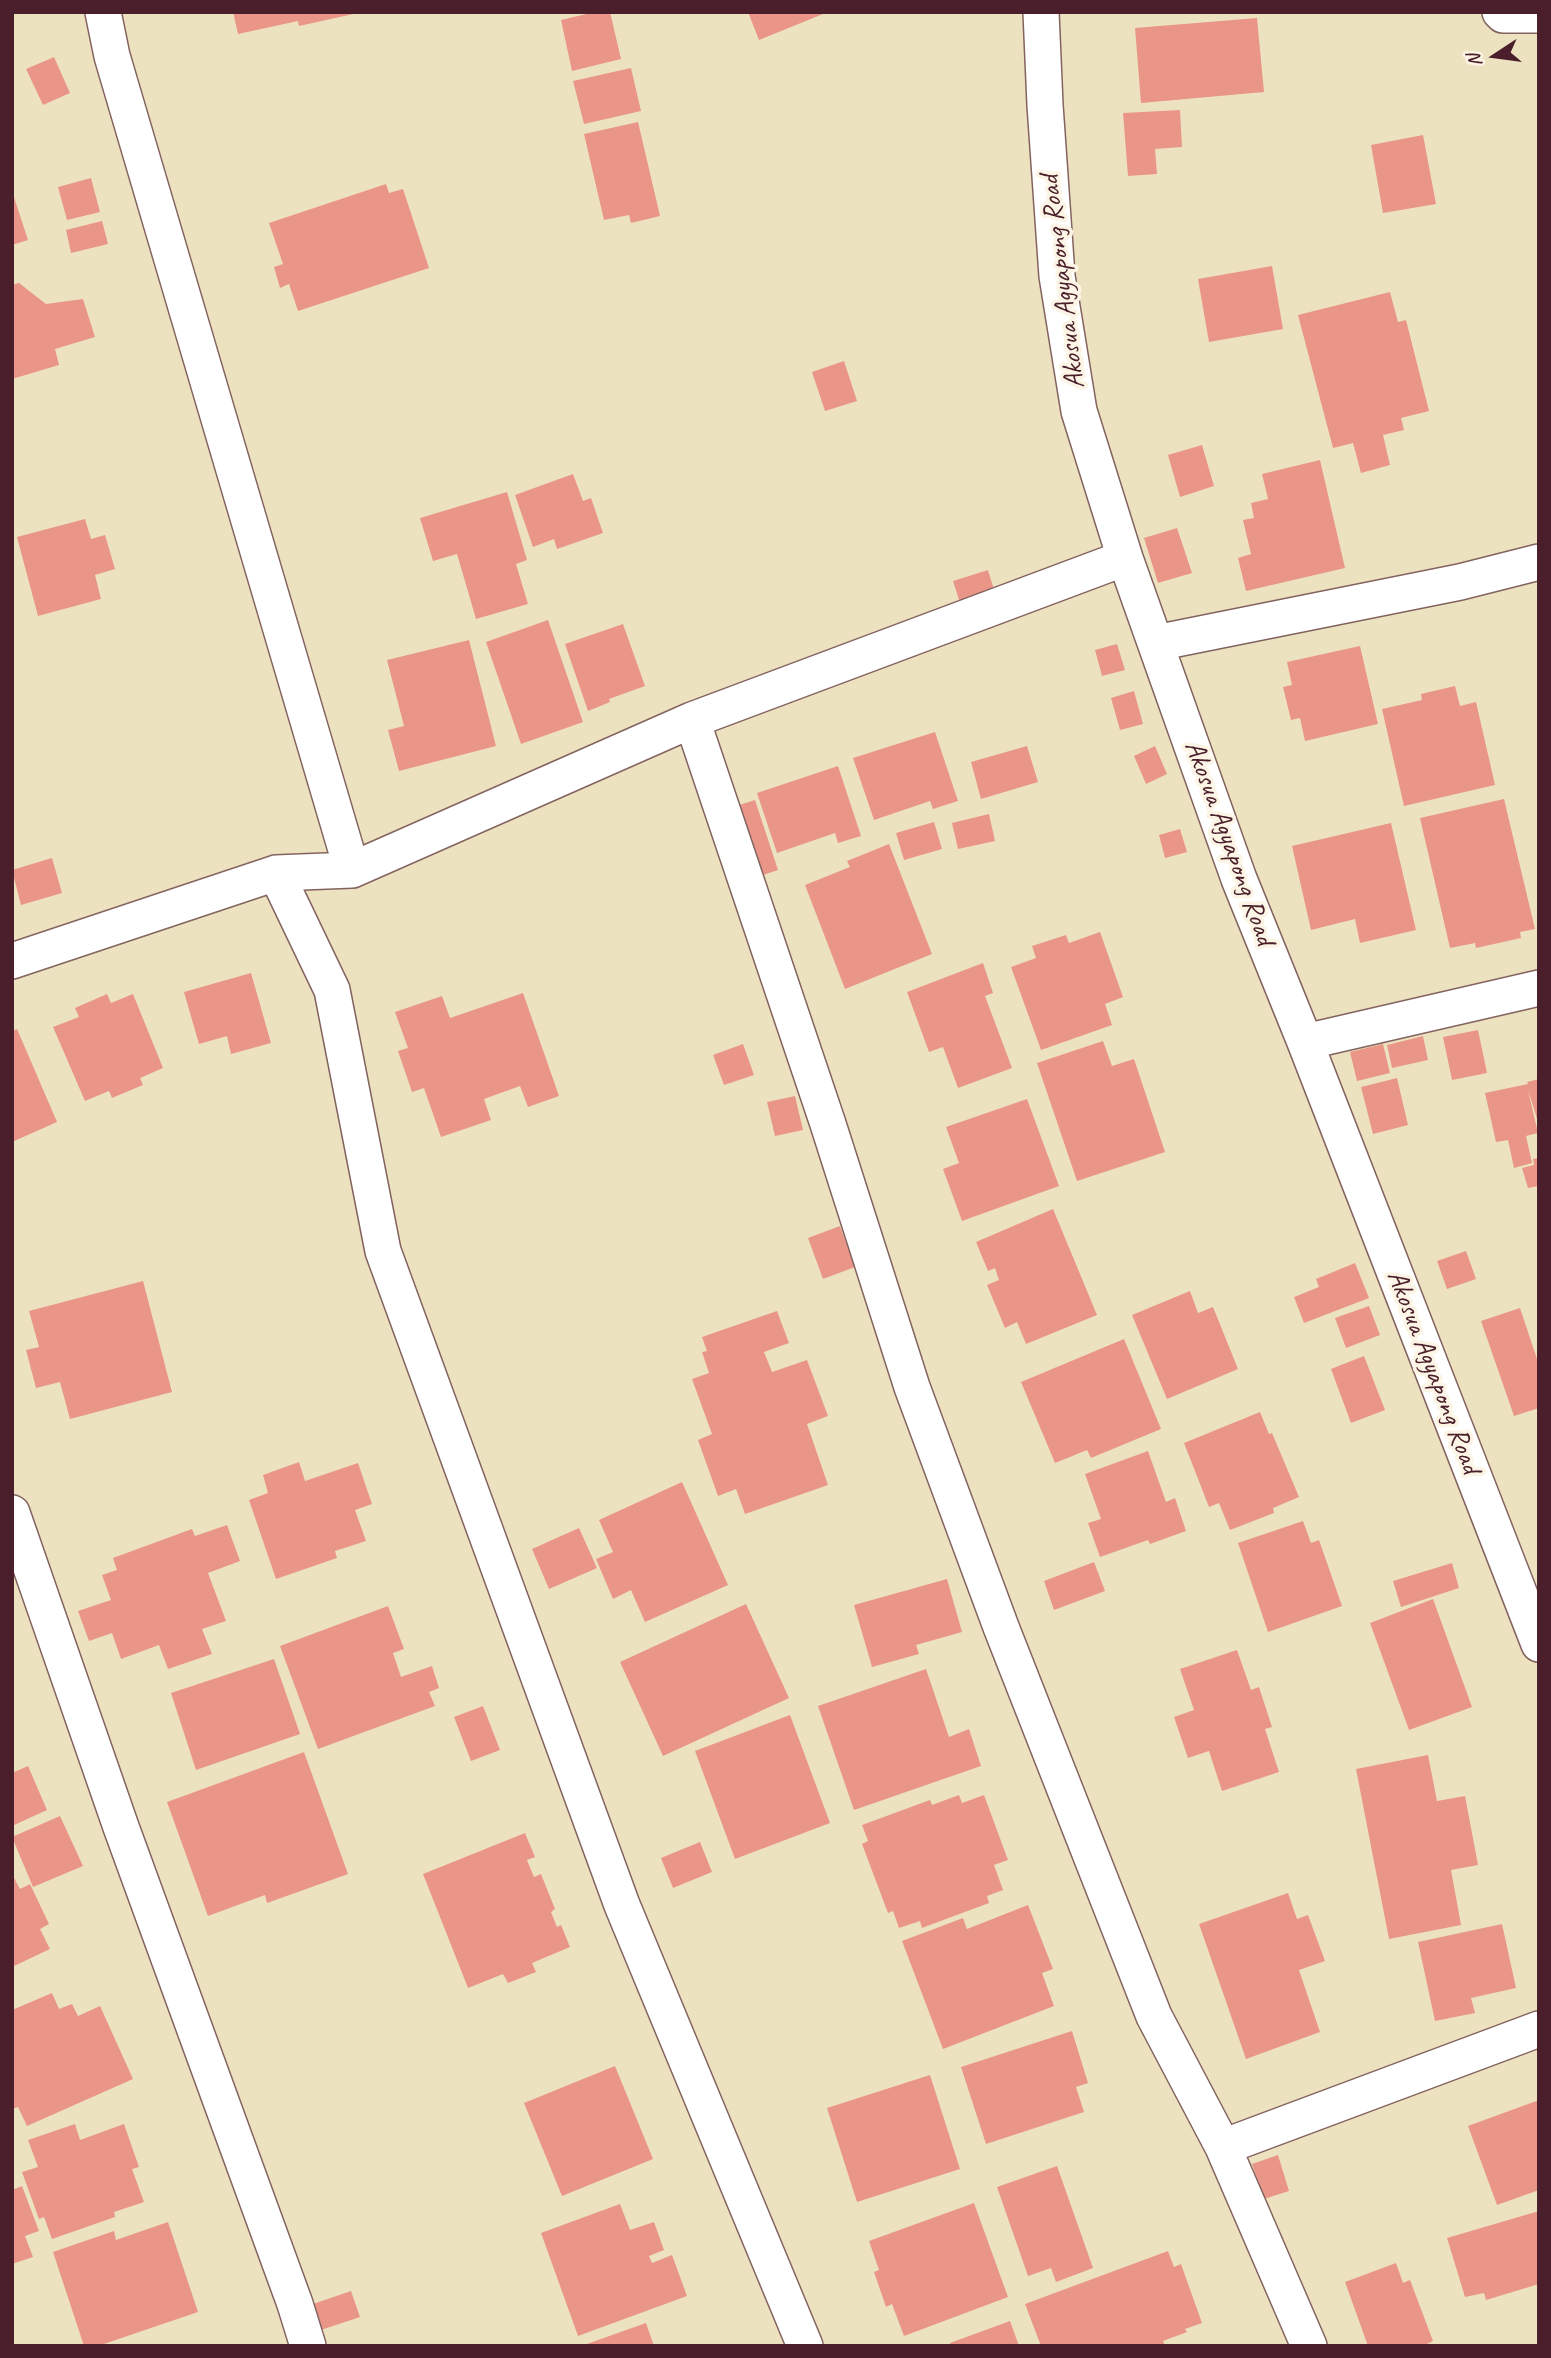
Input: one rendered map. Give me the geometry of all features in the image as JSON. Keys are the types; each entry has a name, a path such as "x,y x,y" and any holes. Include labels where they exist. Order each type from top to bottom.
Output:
{"street":[{"path":"103,12 112,57 352,870"},
{"name":"Akosua Agyapong Road","path":"1041,12 1057,276 1079,411 1125,558 1239,879 1306,1042 1539,1644"},
{"path":"1500,12 1503,15 1539,15"},
{"path":"12,961 276,873 352,870 692,719 1125,558"},
{"path":"1156,643 1460,582 1539,562"},
{"path":"692,719 828,1124 912,1387 1001,1627 1154,2016 1223,2147 1309,2346"},
{"path":"276,873 332,990 383,1251 622,1905 805,2346"},
{"path":"1306,1042 1539,988"},
{"path":"12,1513 121,1827 308,2346"},
{"path":"1223,2147 1539,2029"}],"building":[{"path":"233,12 358,13 299,26 298,21 238,34"},
{"path":"595,12 610,12 621,59 572,71 561,20"},
{"path":"748,12 828,12 759,40"},
{"path":"1257,18 1264,92 1141,103 1135,28"},
{"path":"54,57 70,93 43,105 26,69"},
{"path":"631,68 641,111 584,124 573,81"},
{"path":"1180,110 1182,147 1155,149 1157,174 1128,176 1123,113"},
{"path":"638,122 660,216 631,223 629,215 604,220 584,134"},
{"path":"1423,135 1436,204 1383,213 1371,145"},
{"path":"91,178 100,212 67,220 58,187"},
{"path":"386,184 389,193 403,189 429,268 298,311 289,284 280,288 274,267 283,264 269,223"},
{"path":"12,191 28,240 12,245"},
{"path":"102,221 108,244 71,253 66,230"},
{"path":"1272,266 1283,329 1209,342 1198,279"},
{"path":"19,283 46,304 83,299 95,337 55,349 59,365 12,379 12,285"},
{"path":"1390,292 1398,322 1406,320 1429,411 1401,418 1404,430 1383,435 1390,465 1361,473 1353,443 1333,448 1298,315"},
{"path":"844,361 857,401 825,411 812,372"},
{"path":"1202,445 1214,486 1180,497 1168,455"},
{"path":"1320,460 1345,568 1246,591 1238,558 1251,554 1243,520 1254,518 1251,503 1268,499 1262,474"},
{"path":"573,474 583,501 591,498 603,533 557,549 554,539 533,547 515,495"},
{"path":"507,492 527,560 516,564 528,604 476,619 457,554 433,561 420,518"},
{"path":"85,519 91,539 105,535 115,569 95,575 101,599 38,616 17,537"},
{"path":"1177,528 1192,573 1158,583 1144,538"},
{"path":"988,570 995,593 960,603 953,581"},
{"path":"548,620 583,722 521,744 486,642"},
{"path":"623,624 645,686 609,699 610,702 588,711 565,644"},
{"path":"469,640 496,746 399,771 388,730 404,726 387,660"},
{"path":"1117,644 1125,670 1102,676 1095,650"},
{"path":"1360,646 1378,724 1305,741 1300,718 1291,720 1283,687 1292,685 1287,662"},
{"path":"1455,686 1460,706 1476,702 1495,785 1404,806 1382,709 1422,700 1421,694"},
{"path":"1134,691 1143,724 1120,730 1111,698"},
{"path":"935,732 958,801 933,809 930,801 874,820 853,758"},
{"path":"1027,746 1038,782 981,799 971,762"},
{"path":"1155,746 1167,774 1146,784 1134,756"},
{"path":"838,766 861,836 838,843 835,833 777,853 757,793"},
{"path":"1504,799 1535,929 1520,932 1521,938 1476,948 1475,943 1450,948 1420,818"},
{"path":"755,800 778,870 751,879 727,809"},
{"path":"989,814 995,841 958,849 952,823"},
{"path":"934,822 942,849 904,860 896,833"},
{"path":"1391,823 1416,930 1360,943 1355,919 1311,930 1292,846"},
{"path":"1180,829 1187,852 1165,858 1159,835"},
{"path":"889,844 932,954 845,989 805,885 850,867 847,861"},
{"path":"52,858 62,893 21,905 12,870"},
{"path":"1100,932 1123,997 1105,1004 1112,1025 1041,1050 1011,967 1036,958 1032,946 1066,935 1069,943"},
{"path":"983,963 993,993 985,996 1012,1068 958,1088 943,1047 929,1052 907,992"},
{"path":"251,973 271,1043 231,1054 227,1036 199,1044 184,992"},
{"path":"523,993 559,1096 528,1107 520,1086 484,1099 491,1120 441,1137 424,1088 412,1092 398,1051 408,1048 395,1012 442,996 450,1018"},
{"path":"107,994 111,1003 133,994 163,1068 140,1078 143,1085 112,1098 109,1091 85,1101 53,1027 79,1017 75,1008"},
{"path":"17,1029 57,1122 12,1142 12,1031"},
{"path":"1478,1030 1487,1073 1452,1080 1443,1037"},
{"path":"1423,1036 1428,1060 1392,1068 1387,1045"},
{"path":"1103,1041 1112,1066 1134,1059 1165,1152 1077,1181 1037,1063"},
{"path":"743,1044 754,1075 724,1085 713,1055"},
{"path":"1383,1044 1390,1073 1357,1081 1350,1052"},
{"path":"1397,1078 1408,1125 1373,1134 1361,1087"},
{"path":"1539,1079 1539,1125 1528,1090 1538,1133 1526,1136 1532,1163 1514,1168 1508,1140 1496,1142 1485,1093"},
{"path":"795,1096 803,1130 775,1136 767,1102"},
{"path":"1027,1099 1059,1186 962,1221 943,1169 959,1163 946,1127"},
{"path":"1539,1158 1539,1186 1528,1188 1522,1168 1534,1165 1533,1159"},
{"path":"1053,1209 1097,1315 1026,1344 1017,1322 1005,1328 987,1285 999,1280 995,1268 988,1271 976,1242"},
{"path":"840,1226 855,1267 823,1279 808,1238"},
{"path":"1466,1251 1476,1279 1447,1289 1437,1261"},
{"path":"1355,1263 1369,1298 1304,1323 1294,1297 1319,1287 1316,1279"},
{"path":"143,1281 172,1392 70,1419 60,1382 36,1388 26,1350 39,1347 29,1311"},
{"path":"1190,1291 1198,1313 1213,1307 1238,1369 1167,1399 1132,1315"},
{"path":"1369,1306 1380,1335 1346,1348 1335,1318"},
{"path":"1520,1308 1539,1365 1539,1408 1514,1416 1481,1321"},
{"path":"777,1311 789,1343 764,1352 772,1372 807,1360 828,1416 807,1424 828,1485 745,1514 736,1489 718,1496 698,1440 712,1434 692,1379 709,1373 702,1352 707,1351 702,1337"},
{"path":"1124,1339 1161,1429 1091,1458 1087,1450 1055,1463 1021,1382"},
{"path":"1364,1356 1385,1410 1351,1423 1331,1369"},
{"path":"1260,1412 1269,1434 1272,1433 1299,1497 1273,1508 1274,1513 1230,1530 1219,1503 1209,1507 1184,1443"},
{"path":"1148,1451 1166,1502 1175,1498 1186,1531 1150,1544 1148,1540 1100,1557 1088,1523 1101,1519 1085,1474"},
{"path":"299,1462 305,1481 358,1463 372,1504 355,1510 366,1541 335,1551 337,1558 276,1579 249,1500 268,1493 263,1475"},
{"path":"682,1482 728,1585 645,1622 631,1590 613,1599 596,1559 613,1552 599,1520"},
{"path":"1303,1521 1311,1543 1319,1540 1342,1606 1268,1632 1238,1543"},
{"path":"227,1525 240,1561 208,1573 226,1621 202,1629 212,1654 168,1669 159,1645 121,1659 112,1633 89,1641 78,1611 111,1600 102,1575 117,1570 113,1558 192,1529 195,1536"},
{"path":"579,1528 597,1568 549,1589 532,1549"},
{"path":"1094,1562 1105,1591 1054,1610 1044,1581"},
{"path":"1452,1563 1459,1588 1401,1607 1393,1581"},
{"path":"947,1579 962,1632 916,1645 919,1654 872,1667 854,1605"},
{"path":"1433,1599 1472,1707 1409,1730 1370,1623"},
{"path":"746,1604 789,1698 663,1756 620,1662"},
{"path":"388,1606 404,1649 393,1653 401,1677 432,1666 439,1688 429,1692 435,1706 318,1749 280,1646"},
{"path":"1237,1650 1251,1690 1259,1687 1272,1727 1265,1729 1279,1772 1222,1791 1209,1751 1188,1758 1174,1717 1194,1710 1180,1669"},
{"path":"274,1659 300,1734 196,1770 171,1693"},
{"path":"926,1669 949,1737 969,1729 981,1766 854,1810 818,1706"},
{"path":"483,1706 500,1750 471,1761 454,1717"},
{"path":"790,1715 830,1823 735,1859 695,1751"},
{"path":"304,1752 348,1874 267,1903 265,1895 208,1916 167,1802"},
{"path":"1428,1755 1437,1801 1465,1796 1478,1865 1451,1870 1461,1925 1389,1939 1356,1769"},
{"path":"28,1766 47,1810 12,1826 12,1773"},
{"path":"959,1795 962,1803 984,1795 1008,1860 994,1865 1003,1890 987,1896 989,1903 922,1928 920,1921 899,1928 893,1911 888,1913 862,1844 868,1841 862,1825 930,1800 932,1805"},
{"path":"60,1816 83,1866 33,1887 12,1837"},
{"path":"525,1833 535,1857 527,1860 534,1877 541,1874 555,1909 551,1912 557,1927 561,1925 570,1947 532,1963 536,1972 508,1983 503,1974 468,1988 423,1874"},
{"path":"700,1842 712,1872 673,1888 661,1858"},
{"path":"12,1874 20,1889 30,1884 49,1924 40,1929 50,1949 12,1967"},
{"path":"1288,1893 1297,1919 1308,1915 1325,1961 1299,1970 1320,2032 1246,2059 1199,1924"},
{"path":"1028,1905 1053,1969 1042,1973 1054,2006 943,2049 902,1941 963,1918 967,1929"},
{"path":"1502,1924 1516,1988 1471,1998 1475,2013 1435,2021 1418,1942"},
{"path":"52,1993 59,2009 72,2004 78,2016 100,2006 133,2079 27,2126 18,2107 12,2109 12,2010"},
{"path":"1072,2031 1088,2083 1076,2087 1084,2112 986,2144 961,2067"},
{"path":"615,2066 653,2159 562,2196 524,2103"},
{"path":"930,2075 960,2169 857,2202 827,2108"},
{"path":"1539,2100 1539,2190 1497,2205 1468,2126"},
{"path":"75,2124 80,2140 124,2124 139,2167 132,2169 144,2202 114,2212 115,2217 52,2239 44,2217 39,2219 22,2172 38,2167 28,2140"},
{"path":"1278,2155 1289,2191 1264,2199 1252,2164"},
{"path":"1057,2166 1093,2268 1056,2282 1051,2268 1028,2276 997,2187"},
{"path":"22,2186 39,2231 25,2236 33,2257 12,2264 12,2190"},
{"path":"974,2203 1008,2297 904,2336 892,2304 886,2307 874,2272 879,2270 869,2241"},
{"path":"620,2204 630,2230 654,2222 664,2250 649,2256 652,2263 672,2255 687,2296 578,2336 541,2233"},
{"path":"1539,2211 1539,2284 1486,2300 1484,2293 1465,2297 1447,2238"},
{"path":"168,2222 198,2312 98,2346 84,2346 53,2252 114,2231 116,2240"},
{"path":"1168,2251 1174,2267 1181,2264 1202,2323 1163,2341 1165,2346 1041,2346 1025,2304"},
{"path":"1396,2263 1403,2283 1410,2280 1433,2341 1427,2344 1428,2346 1368,2346 1345,2282"},
{"path":"351,2291 360,2317 321,2330 313,2304"},
{"path":"1010,2321 1019,2346 951,2346 950,2343"},
{"path":"646,2323 654,2346 584,2346 584,2345"}]}
